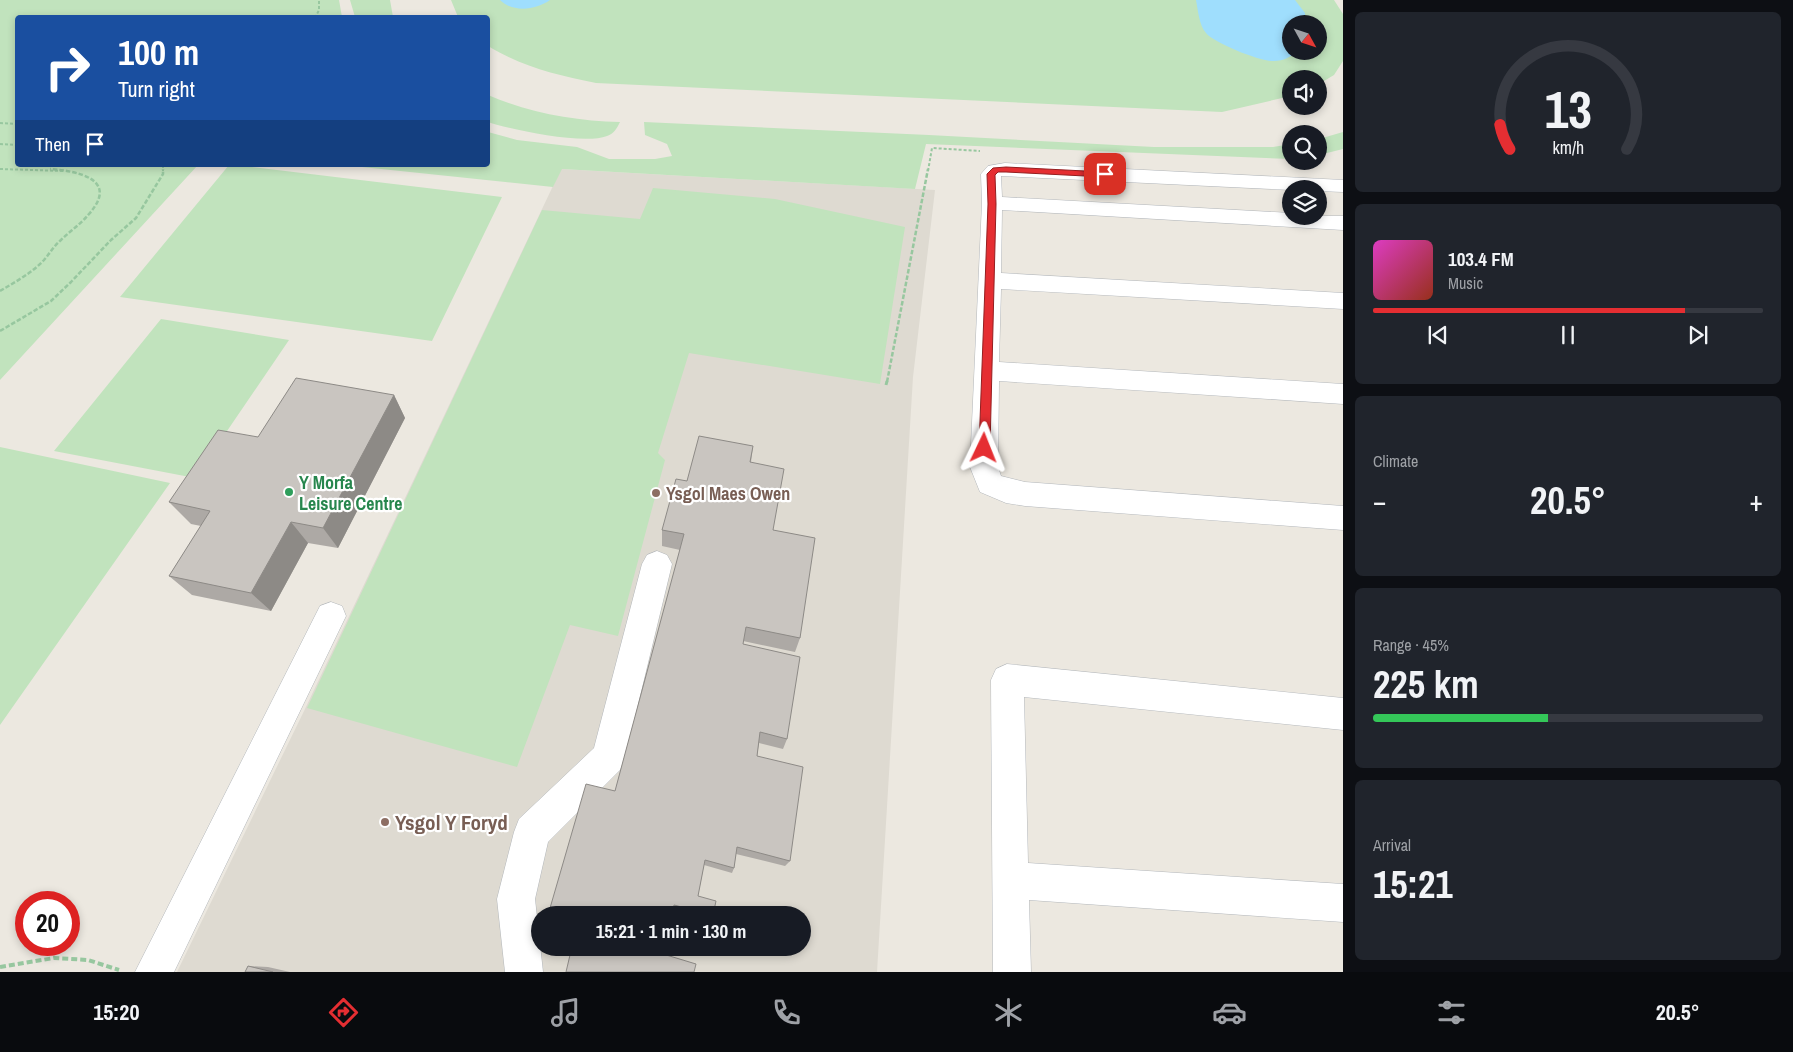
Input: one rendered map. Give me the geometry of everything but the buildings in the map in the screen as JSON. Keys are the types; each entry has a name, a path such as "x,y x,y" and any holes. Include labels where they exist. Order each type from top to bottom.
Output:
{"lane":[{"path":"1343,186 996,170 991,174 992,204 984,467 990,484 1006,491 1025,494 1343,518"},
{"path":"992,204 1343,223"},
{"path":"990,280 1343,301"},
{"path":"987,371 1343,394"},
{"path":"524,972 516,899 532,832 608,758 656,564"},
{"path":"154,972 331,616"},
{"path":"1012,972 1007,680 1343,714"},
{"path":"1010,880 1343,903"}],"path":[{"path":"316,15 319,10 319,0"},
{"path":"0,124 15,124"},
{"path":"0,144 15,145"},
{"path":"0,332 51,301 111,240 136,218 163,174 163,167"},
{"path":"0,169 69,170 85,174 95,180 99,189 99,198 92,212 78,226 57,242 42,261 0,291"},
{"path":"0,967 54,958 88,960 125,972"}],"shaded area":[{"name":"Ysgol Maes Owen","path":"561,169 935,190 913,377 877,972 177,972 305,709"}],"green space":[{"path":"0,0 339,0 342,15 15,15 15,167 196,167 0,380"},
{"path":"350,0 390,0 393,15 354,15"},
{"path":"451,0 1334,0 1343,14 1343,61 1334,75 1327,79 1327,70 1282,70 1282,98 1222,112 596,83 553,73 514,60 490,47 490,15 457,15"},
{"path":"490,96 520,107 553,115 586,120 620,122 612,134 582,139 513,129 490,123"},
{"path":"644,122 1154,147 1282,146 1282,159 926,144 915,189 562,169 553,187 362,167 490,167 490,133 517,140 577,147 609,159 655,159 672,156 667,144 645,135"},
{"path":"1343,132 1343,149 1327,153 1327,137"},
{"path":"227,167 253,167 502,197 432,341 120,297"},
{"path":"653,188 775,199 905,227 880,384 689,353 658,453 665,460 618,636 570,625 517,767 307,708 542,210 640,219"},
{"path":"161,319 289,340 195,478 54,451"},
{"path":"0,447 170,483 0,725"}],"water":[{"path":"500,0 550,0 538,6 525,9 511,7"},
{"path":"1196,0 1295,0 1305,13 1305,15 1282,15 1282,60 1274,61 1249,55 1218,42 1206,33 1199,17"}],"place":[{"name":"Y Morfa Leisure Centre","path":"289,492"},
{"name":"Ysgol Maes Owen","path":"656,493"},
{"name":"Ysgol Y Foryd","path":"385,822"}],"route":[{"path":"984,448 992,204 991,174 996,170 1006,169 1105,174"}]}
